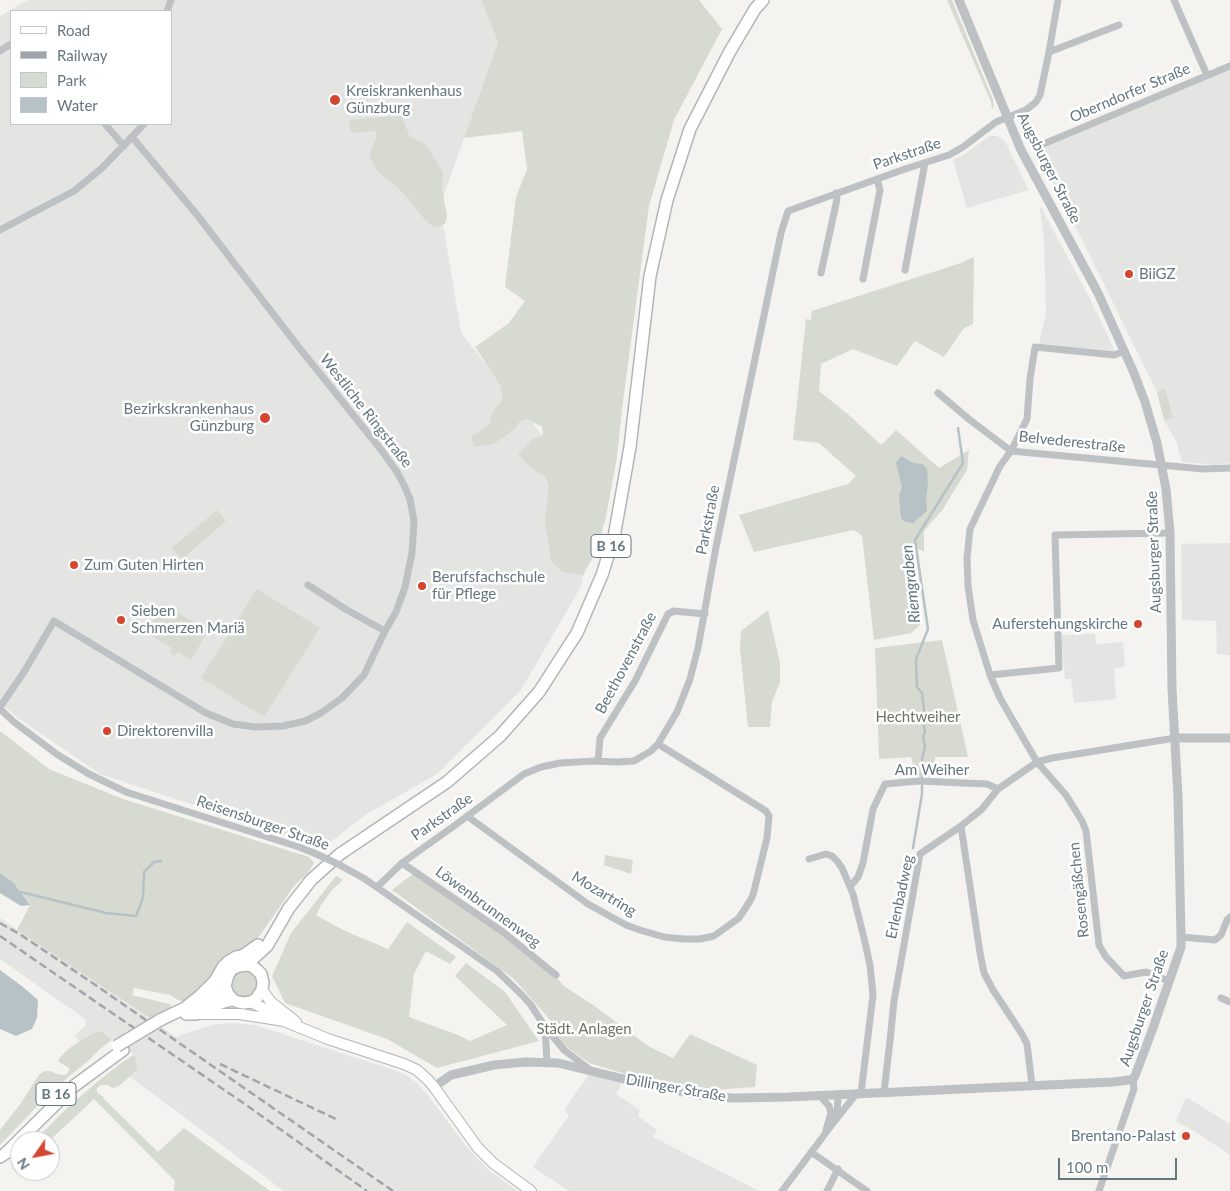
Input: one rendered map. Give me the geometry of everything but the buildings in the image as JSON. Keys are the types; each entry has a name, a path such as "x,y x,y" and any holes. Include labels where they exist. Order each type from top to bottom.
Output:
{"main road":[{"name":"B 16","path":"189,1012 221,991 232,969 246,965 267,946 289,908 311,880 340,854 447,782 500,736 538,692 577,633 602,575 614,537 630,447 650,276 667,200 690,130 729,53 763,0"},
{"name":"B 16","path":"189,1012 228,962 254,948 282,921"},
{"name":"B 16","path":"262,990 261,974 267,946"},
{"path":"246,965 252,966 261,974"},
{"path":"225,986 233,1000"},
{"path":"307,1030 271,1002 262,990 260,995 251,1002 284,1021 307,1030 328,1038 404,1064 417,1070 434,1087 478,1148 493,1163 530,1191"},
{"name":"B 16","path":"2,1155 74,1086 120,1048 163,1022 189,1012 233,1000 251,1002"},
{"path":"189,1012 240,1014 284,1021"}],"street":[{"name":"Augsburger Straße","path":"959,0 1021,150 1098,293 1125,352 1146,402 1157,443 1166,489 1170,533 1172,689 1178,803 1181,937 1180,947 1169,981 1133,1079"},
{"name":"Parkstraße","path":"377,887 402,862 524,774 560,762 634,761 658,744 677,712 690,679 698,648 716,547 781,233 788,211 956,152 996,122 1026,110 1040,96 1058,0"},
{"path":"1174,0 1207,75"},
{"path":"1049,52 1119,25"},
{"name":"Oberndorfer Straße","path":"1040,145 1230,66"},
{"path":"106,125 124,146"},
{"path":"0,230 74,191 102,168 143,125"},
{"name":"Westliche Ringstraße","path":"0,708 54,622 206,713 232,724 256,727 283,726 305,720 321,713 342,698 364,675 385,630 396,612 405,587 412,553 414,521 410,499 397,472 198,216 132,137"},
{"path":"905,270 925,163"},
{"path":"863,279 880,190 877,179"},
{"path":"821,273 838,198 836,193"},
{"path":"1125,352 1114,355 1035,347 1027,419 1011,450 1000,466 968,535 968,586 973,620 990,675 1000,698 1036,762 1052,758 1133,749 1175,738 1230,738"},
{"name":"Belvederestraße","path":"938,393 970,420 1011,450 1203,470 1230,468"},
{"path":"990,675 1059,668 1055,535 1170,533"},
{"path":"308,585 347,610 385,630"},
{"name":"Beethovenstraße","path":"598,761 600,738 635,682 668,614 674,611 705,614"},
{"name":"Reisensburger Straße","path":"0,708 14,722 58,755 89,774 126,792 299,846 366,879 497,971 531,1005 545,1027 564,1050 591,1071"},
{"name":"Mozartring","path":"467,816 588,904 626,925 655,935 684,939 700,939 714,936 739,918 753,895 767,838 769,816 766,811 658,744"},
{"name":"Erlenbadweg","path":"884,1092 894,1001 920,854 961,826 982,809 998,789 1036,762"},
{"name":"Rosengäßchen","path":"1036,762 1066,795 1086,831 1099,945 1106,957 1124,976 1146,972 1169,981"},
{"name":"Am Weiher","path":"850,886 858,877 873,810 885,784 934,782 987,784 998,789"},
{"path":"961,826 984,973 992,990 1027,1044 1032,1085"},
{"path":"782,1191 836,1118 859,1093 873,996 870,965 862,926 850,886 842,868 832,856 826,854 809,859"},
{"name":"Löwenbrunnenweg","path":"402,862 503,932 556,975"},
{"path":"1181,937 1215,940 1221,935 1230,917"},
{"path":"1222,998 1230,1002"},
{"name":"Reisensburger Straße","path":"545,1027 547,1062"},
{"name":"Dillinger Straße","path":"434,1087 451,1075 494,1066 526,1062 547,1062 704,1096 733,1098 1113,1082 1133,1079"},
{"path":"1099,1191 1134,1089 1133,1079"},
{"path":"836,1118 838,1094"},
{"path":"819,1095 829,1106 830,1113 825,1135"},
{"path":"811,1152 867,1191"},
{"path":"827,1191 838,1169"}],"shaded area":[{"name":"Bezirkskrankenhaus Günzburg","path":"28,0 481,0 498,42 440,206 461,333 597,504 581,587 521,690 437,774 367,814 324,847 100,774 18,718 0,703 0,16 10,10 10,125 172,125 172,10 10,10"},
{"path":"1230,69 1230,463 1215,465 1182,462 1176,441 1164,420 1157,392 1065,209 1039,150"},
{"path":"990,136 997,136 1005,141 1029,190 967,208 953,160"},
{"path":"1041,207 1089,297 1116,353 1039,344 1046,312"},
{"path":"1230,543 1230,655 1217,654 1216,621 1182,620 1181,544"},
{"path":"1095,634 1096,644 1123,642 1125,667 1114,668 1116,699 1074,703 1071,679 1065,679 1061,635"},
{"path":"0,918 178,1038 180,1035 212,1025 230,1023 255,1025 403,1073 417,1083 466,1146 481,1162 491,1172 518,1191 284,1191 130,1077 135,1072 136,1059 134,1055 100,1032 90,1035 79,1042 75,1036 86,1024 85,1019 0,959"},
{"path":"591,1071 624,1079 616,1094 640,1110 638,1116 657,1130 653,1137 759,1191 569,1191 533,1167 569,1115 564,1110"},
{"path":"1186,1097 1230,1124 1230,1155 1176,1121"}],"green space":[{"path":"481,0 699,0 722,29 674,120 649,206 617,457 606,517 596,552 583,575 563,572 551,561 545,520 549,485 546,477 533,470 518,454 531,440 543,435 542,427 527,419 522,420 515,429 495,443 484,446 474,446 471,437 489,425 492,413 503,399 500,385 475,347 509,323 525,301 505,287 516,197 527,169 522,131 464,138 498,42"},
{"path":"947,0 952,0 993,100 994,106 992,109 991,102"},
{"path":"402,115 410,137 426,145 443,172 442,189 447,216 445,224 434,228 394,184 378,172 369,155 377,135 376,131 353,133 349,127 350,120"},
{"path":"974,257 973,324 963,329 944,357 915,341 897,366 853,349 821,364 819,391 850,416 881,445 896,430 939,468 969,450 967,470 943,509 924,531 924,552 912,545 907,570 921,618 920,625 911,633 874,640 862,536 854,530 754,552 739,515 848,484 856,476 819,443 793,440 806,319 811,320 812,311 958,264"},
{"path":"1165,389 1173,418 1164,420 1157,392"},
{"path":"217,510 226,521 182,559 172,548"},
{"path":"257,589 320,628 264,717 201,678"},
{"path":"163,604 208,631 191,660 178,652 175,656 169,652 172,648 146,633"},
{"path":"768,610 780,663 780,682 772,702 770,727 748,727 740,649 741,631"},
{"name":"Hechtweiher","path":"942,640 968,757 935,757 934,777 916,777 911,757 879,759 875,648"},
{"path":"0,731 49,769 123,799 309,857 314,863 308,873 295,885 253,943 221,960 193,997 186,1001 180,1001 170,995 134,988 132,995 171,1005 171,1009 151,1019 17,930 30,905 13,882 0,873"},
{"path":"605,855 633,860 631,874 604,865"},
{"name":"Städt. Anlagen","path":"414,873 541,961 564,986 596,1007 648,1046 673,1058 690,1034 757,1065 755,1087 700,1091 646,1080 589,1063 560,1042 550,1020 514,979 392,890"},
{"path":"336,876 343,880 333,889 316,915 345,931 388,949 407,922 456,957 450,964 426,951 414,974 409,1017 470,1041 507,1025 455,976 466,963 505,992 539,1041 437,1068 387,1039 285,1003 272,976 291,933"},
{"path":"244,971 253,975 257,984 253,993 244,997 235,993 231,984 235,975"},
{"path":"100,1031 112,1040 47,1096 13,1131 10,1131 10,1135 0,1145 0,1130 21,1103 39,1075 44,1071 64,1075 68,1073 69,1068 58,1061 60,1057 71,1047"},
{"path":"134,1055 137,1067 135,1072 119,1086 113,1088 101,1085 97,1088 97,1092 158,1152 184,1128 270,1191 174,1191 175,1181 94,1099 60,1131 44,1131 68,1107 121,1063"}],"water":[{"path":"901,456 913,463 923,464 927,469 927,511 913,523 905,522 901,518 899,495 902,488 896,463"},
{"path":"0,873 13,882 30,905 21,906 0,893"},
{"path":"0,970 38,1000 37,1018 32,1029 16,1036 0,1029"}],"waterway":[{"name":"Riemgraben","path":"922,778 922,759 925,747 923,737 925,732 924,710 922,693 917,687 916,659 928,629 915,540 963,463 958,428"},
{"name":"Riemgraben","path":"913,848 922,785"},
{"path":"21,892 106,913 136,916 143,898 144,872 154,862 161,861"}],"railway":[{"path":"0,923 91,982 393,1191"},
{"path":"0,936 249,1107 367,1191"},
{"path":"220,1064 338,1120"}],"place":[{"name":"Kreiskrankenhaus Günzburg","path":"335,100"},
{"name":"BiiGZ","path":"1129,274"},
{"name":"Bezirkskrankenhaus Günzburg","path":"265,418"},
{"name":"Zum Guten Hirten","path":"74,565"},
{"name":"Berufsfachschule für Pflege","path":"422,586"},
{"name":"Sieben Schmerzen Mariä","path":"121,620"},
{"name":"Auferstehungskirche","path":"1138,624"},
{"name":"Direktorenvilla","path":"107,731"},
{"name":"Brentano-Palast","path":"1186,1136"}]}
